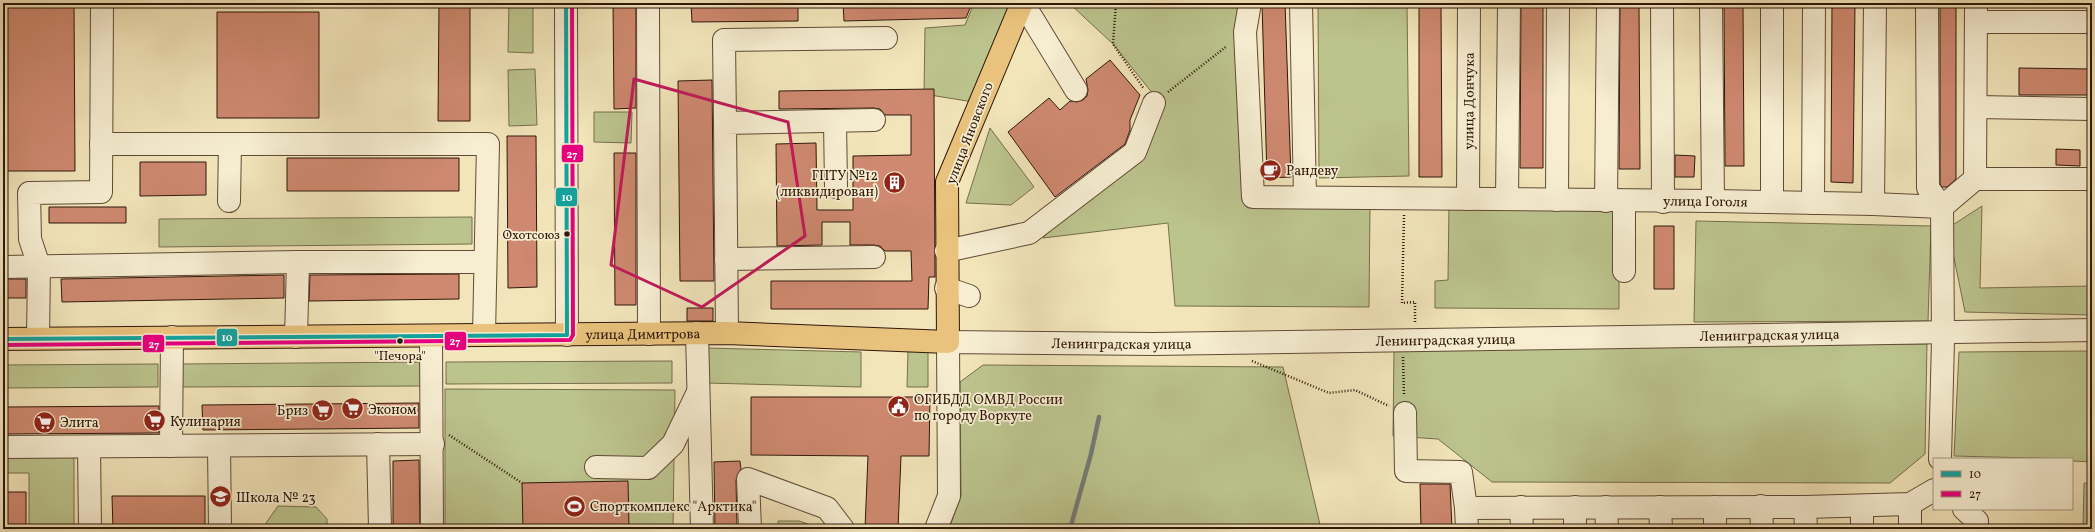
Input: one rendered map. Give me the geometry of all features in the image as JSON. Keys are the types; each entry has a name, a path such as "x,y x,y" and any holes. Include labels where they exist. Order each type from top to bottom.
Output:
{"main road":[{"name":"улица Яновского","path":"948,342 946,288 947,182 1023,3"},
{"name":"улица Димитрова","path":"3,339 727,333 948,342"}],"street":[{"path":"38,338 39,266 30,239 29,192 101,192 102,3"},
{"path":"566,3 567,335"},
{"path":"648,3 648,334"},
{"path":"1023,3 1076,90"},
{"path":"1245,32 1250,3"},
{"path":"1301,3 1305,197"},
{"name":"улица Дончука","path":"1468,3 1468,199"},
{"path":"1507,199 1509,3"},
{"path":"1557,200 1558,3"},
{"path":"1608,3 1615,201 1624,271"},
{"path":"1662,3 1663,202"},
{"path":"1711,3 1713,201"},
{"path":"1772,3 1772,202"},
{"path":"1813,203 1814,3"},
{"path":"1873,204 1874,3"},
{"path":"1927,3 1928,188 1942,207 1943,331 1940,458"},
{"path":"1975,179 1977,12 2092,22"},
{"name":"улица Гоголя","path":"1245,32 1254,197 1663,202 1713,201 1942,207"},
{"path":"727,333 724,40 886,38"},
{"path":"946,251 1028,233 1135,152 1154,103"},
{"path":"1976,107 2092,109"},
{"path":"724,123 874,120"},
{"path":"835,121 836,187"},
{"path":"101,144 488,144 484,335"},
{"path":"229,200 230,144"},
{"path":"1942,207 1975,179 2092,179"},
{"path":"726,259 874,257"},
{"path":"3,266 298,262 485,262"},
{"path":"296,337 298,262"},
{"path":"946,288 969,296"},
{"name":"Ленинградская улица","path":"948,342 1153,344 1943,331 2092,330"},
{"path":"697,333 702,529"},
{"path":"431,336 432,529"},
{"path":"171,446 172,337"},
{"path":"936,529 949,496 948,342"},
{"path":"596,468 648,468 673,444 699,391"},
{"path":"1405,413 1406,471 1461,472 1466,519 1522,507 1805,507 1910,504 1933,491"},
{"path":"3,447 378,444 432,434"},
{"path":"378,444 380,529"},
{"path":"219,446 220,529"},
{"path":"89,447 90,529"},
{"path":"750,529 748,479 827,508 843,529"},
{"path":"1910,504 1910,529"},
{"path":"1761,506 1762,529"},
{"path":"1862,506 1862,529"},
{"path":"1522,507 1522,529"},
{"path":"1575,507 1575,529"},
{"path":"1606,507 1607,529"},
{"path":"1660,507 1661,529"},
{"path":"1715,507 1715,529"},
{"path":"1805,507 1806,529"},
{"path":"1965,510 1977,521 1977,529"}],"path":[{"path":"1116,3 1113,44 1154,103 1245,32"},
{"path":"1404,199 1402,303 1415,302 1416,324 1411,324"},
{"path":"1251,361 1329,393 1355,390 1405,413 1403,354"},
{"path":"432,434 522,483"}],"highlighted area":[{"path":"634,79 788,122 805,236 702,307 611,265"}],"green space":[{"path":"509,3 533,3 533,53 508,52"},
{"path":"974,3 1015,3 973,102 924,94 925,28 965,25"},
{"path":"1069,3 1239,3 1247,203 1370,205 1369,307 1175,306 1168,223 1043,238 1068,210 1137,160 1157,99 1113,44"},
{"path":"1318,3 1407,3 1409,176 1319,178"},
{"path":"535,69 537,125 509,126 508,70"},
{"path":"594,112 632,112 631,143 594,142"},
{"path":"990,128 1034,187 1011,205 966,203"},
{"path":"1449,203 1619,204 1619,309 1435,308 1435,281 1448,280"},
{"path":"1982,206 1980,288 2092,286 2092,315 1965,312 1948,228"},
{"path":"472,217 472,244 159,247 159,219"},
{"path":"1696,221 1931,226 1928,321 1694,322"},
{"path":"1927,344 1925,454 1890,483 1492,482 1438,439 1393,436 1394,349"},
{"path":"706,348 861,352 861,387 705,383"},
{"path":"908,351 928,351 928,387 907,387"},
{"path":"2092,351 2092,462 2073,461 2073,458 1954,456 1959,352"},
{"path":"672,361 672,383 446,384 446,362"},
{"path":"425,362 425,386 182,387 181,364"},
{"path":"158,364 158,387 3,388 3,365"},
{"path":"983,365 1283,367 1321,529 949,529 961,496 960,382"},
{"path":"445,389 675,390 673,529 445,529"},
{"path":"74,450 74,529 29,529 29,473 3,473 3,453"},
{"path":"2084,483 2092,484 2092,529 2083,529"},
{"path":"278,506 316,507 327,519 327,529 266,529 266,523"},
{"path":"778,521 799,521 823,529 778,529"}],"building":[{"path":"3,3 74,3 75,171 3,171"},
{"path":"439,3 470,3 470,121 438,121"},
{"path":"613,3 636,3 636,108 614,109"},
{"path":"691,3 798,3 798,21 692,22"},
{"path":"843,3 972,3 966,18 844,21"},
{"path":"1262,3 1285,3 1291,177 1267,178"},
{"path":"1419,3 1441,3 1442,177 1419,177"},
{"path":"1521,3 1543,3 1543,168 1520,168"},
{"path":"1620,3 1639,3 1640,169 1619,169"},
{"path":"1724,3 1743,3 1744,166 1725,166"},
{"path":"1832,3 1855,3 1853,183 1831,182"},
{"path":"1940,3 1956,3 1956,179 1947,187 1942,187 1940,184"},
{"path":"217,12 319,12 319,118 217,118"},
{"path":"1110,60 1140,95 1130,120 1130,130 1125,144 1055,197 1008,132 1049,98 1060,110 1070,101 1077,102 1083,100 1087,96 1088,90 1086,79"},
{"path":"2019,68 2092,69 2092,95 2019,95"},
{"path":"712,80 714,281 680,281 678,81"},
{"name":"ГПТУ №12 (ликвидирован)","path":"934,89 935,277 929,277 928,309 771,309 771,281 912,281 911,251 885,251 880,246 850,245 850,222 822,222 822,245 777,246 776,144 816,143 817,210 853,210 853,156 911,155 911,115 885,115 880,109 874,108 779,109 779,91"},
{"path":"507,136 536,136 537,287 508,288"},
{"path":"2056,149 2080,150 2080,166 2056,165"},
{"path":"614,153 636,153 636,305 615,305"},
{"path":"1675,155 1695,156 1694,177 1675,177"},
{"path":"287,158 459,158 459,191 287,191"},
{"path":"140,162 206,162 206,195 140,196"},
{"path":"49,207 126,207 126,223 49,223"},
{"path":"1654,226 1674,226 1674,289 1654,289"},
{"path":"459,274 459,299 309,301 310,275"},
{"path":"284,275 284,298 62,302 61,279"},
{"path":"3,279 26,279 26,298 3,298"},
{"path":"687,308 713,308 713,321 687,321"},
{"path":"751,397 930,397 929,456 901,456 898,529 865,528 868,456 751,455"},
{"path":"419,403 419,428 203,430 202,405"},
{"path":"159,406 159,433 3,434 3,407"},
{"path":"419,460 420,529 393,529 393,461"},
{"path":"740,461 741,469 736,480 737,529 715,529 714,462"},
{"name":"Спорткомплекс \"Арктика\"","path":"628,481 629,529 523,529 522,483"},
{"path":"1420,484 1450,484 1452,529 1421,529"},
{"path":"3,492 26,492 26,529 3,529"},
{"path":"112,496 205,496 205,529 168,529 168,527 113,529"}],"waterway":[{"path":"1070,529 1091,454 1099,417"}],"transit line":[{"name":"10","path":"3,339 567,335 566,3"},
{"name":"27","path":"3,345 570,340 573,335 572,3"}],"place":[{"name":"Рандеву","path":"1270,170"},
{"name":"ГПТУ №12 (ликвидирован)","path":"894,183"},
{"name":"Охотсоюз","path":"567,234"},
{"name":"\"Печора\"","path":"400,341"},
{"name":"ОГИБДД ОМВД России по городу Воркуте","path":"898,407"},
{"name":"Эконом","path":"353,409"},
{"name":"Бриз","path":"323,410"},
{"name":"Кулинария","path":"154,421"},
{"name":"Элита","path":"44,422"},
{"name":"Школа № 23","path":"221,497"},
{"name":"Спорткомплекс \"Арктика\"","path":"575,506"}]}
